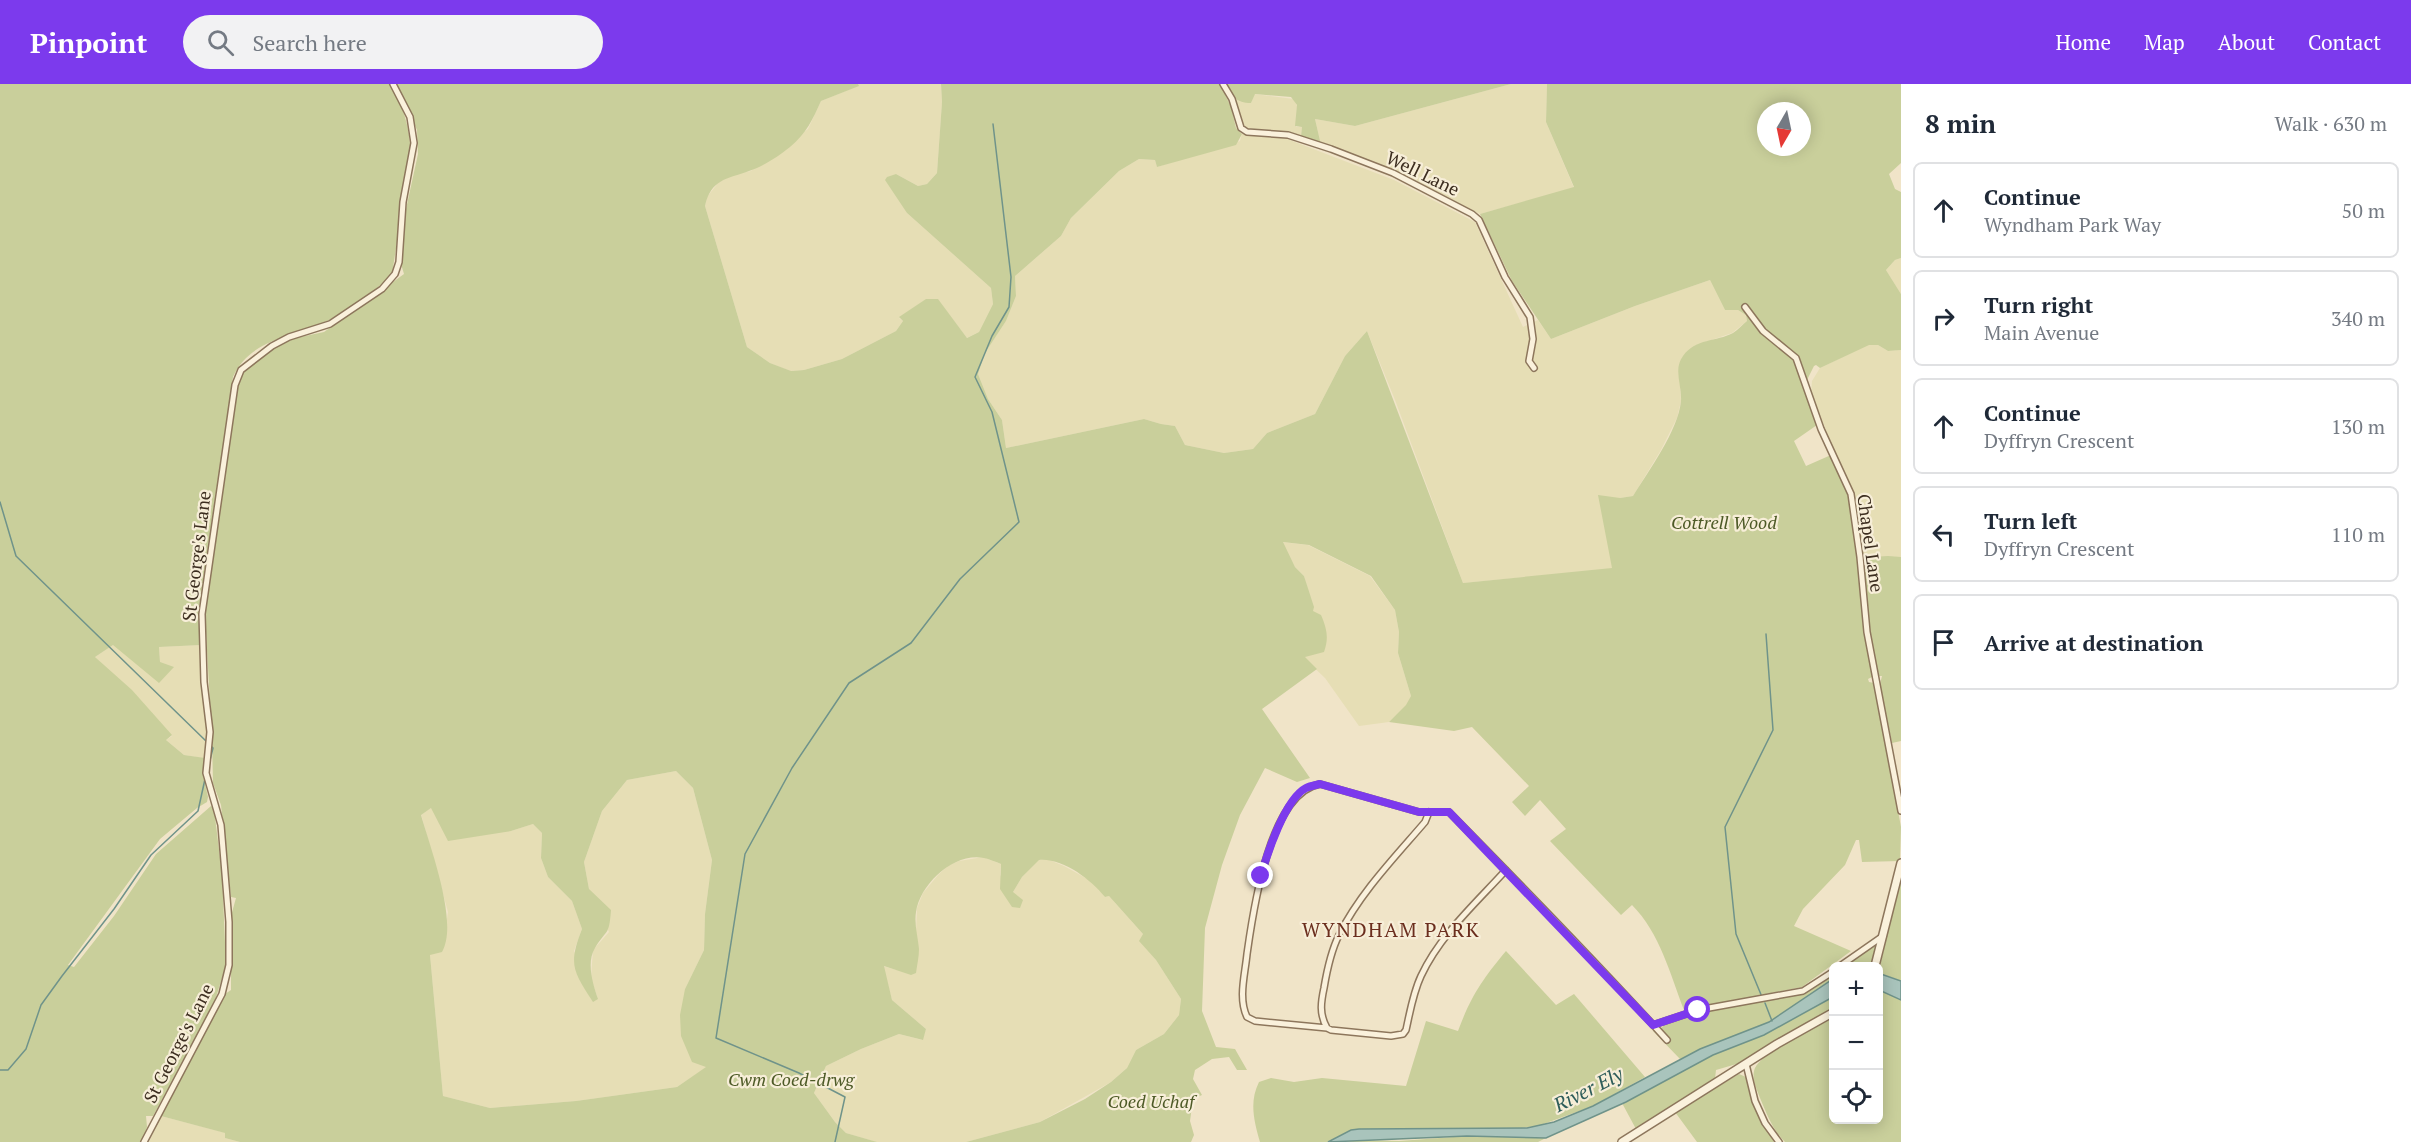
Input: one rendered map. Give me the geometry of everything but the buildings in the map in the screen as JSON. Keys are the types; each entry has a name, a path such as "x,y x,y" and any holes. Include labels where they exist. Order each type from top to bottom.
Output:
{"street":[{"name":"St George's Lane","path":"144,1142 222,994 229,965 229,922 220,825 206,773 210,732 204,682 202,614 235,384 241,370 254,359 289,337 330,324 382,289 395,274 399,262 404,201 414,143 410,117 393,84"},
{"name":"Well Lane","path":"1223,84 1232,99 1241,128 1246,132 1288,135 1331,149 1393,173 1472,214 1479,220 1505,277 1530,317 1533,339 1529,361 1534,368"},
{"name":"Chapel Lane","path":"1745,307 1763,331 1796,358 1821,429 1851,494 1867,632 1901,811"},
{"path":"1506,870 1455,925 1425,969 1417,985 1403,1034 1391,1036 1331,1030 1255,1021 1247,1017 1242,1004 1257,890 1269,848 1286,812 1301,792 1320,784 1430,812 1449,812 1506,870 1667,1040"},
{"path":"1327,1028 1321,1012 1321,1004 1326,974 1339,934 1364,897 1425,822 1430,812"},
{"path":"1876,962 1901,863"},
{"path":"1846,962 1883,936"},
{"path":"1653,1025 1698,1010 1803,991 1829,974"},
{"path":"1622,1142 1829,1014"},
{"path":"1746,1064 1761,1116 1779,1142"}],"shaded area":[{"path":"858,84 941,84 942,102 937,173 927,184 918,186 896,174 907,213 991,288 993,304 979,332 967,338 938,300 899,318 903,321 896,331 842,359 804,370 790,371 770,363 747,347 705,206 707,197 718,183 731,175 751,171 808,129 821,101 858,86"},
{"path":"1511,84 1547,84 1546,122 1574,188 1480,214 1397,171 1321,145 1315,119 1355,126"},
{"path":"1254,94 1294,99 1297,106 1296,127 1302,127 1301,136 1259,131 1242,126 1233,97 1239,101 1251,103"},
{"path":"1242,134 1282,137 1394,180 1475,222 1523,327 1538,320 1551,339 1710,280 1725,310 1738,310 1746,315 1747,321 1732,333 1694,346 1679,364 1681,401 1677,418 1633,496 1620,498 1612,569 1463,583 1367,331 1345,356 1315,414 1267,433 1253,449 1224,453 1185,445 1175,426 1144,419 1006,448 1002,420 988,399 978,374 985,353 1006,321 1016,296 1015,276 1061,236 1071,218 1119,171 1139,159 1155,160 1157,167 1240,141"},
{"path":"1901,258 1901,294 1886,270 1895,260"},
{"path":"1869,344 1878,345 1888,351 1901,350 1901,557 1871,557 1865,564 1853,495 1811,394 1812,381 1820,368"},
{"path":"1282,542 1308,545 1370,576 1395,610 1399,632 1398,653 1411,696 1407,705 1389,722 1359,726 1325,678 1303,657 1313,611 1304,576 1295,567"},
{"path":"113,645 160,662 159,647 201,645 208,759 184,755 166,740 172,736 95,657"},
{"path":"676,771 693,788 712,860 705,914 704,950 685,989 707,1067 677,1087 576,1101 490,1108 443,1096 430,955 446,925 448,912 421,814 431,808 511,831 533,824 542,833 541,858 548,877 572,901 582,929 574,951 598,999 591,978 593,950 609,932 589,889 584,862 602,811 627,780"},
{"path":"983,857 1001,864 1000,875 1013,892 1022,877 1038,860 1047,859 1093,882 1105,897 1109,896 1143,934 1140,941 1156,960 1181,999 1179,1015 1164,1034 1136,1050 1127,1068 1111,1082 1040,1122 966,1142 876,1142 846,1133 814,1093 826,1066 899,1034 922,1040 926,1029 892,1000 883,966 896,970 916,933 917,908 923,893 938,875 949,865 959,861"},
{"path":"161,1116 226,1133 225,1138 240,1142 149,1142"}],"green space":[{"path":"0,84 389,84 402,108 410,143 411,152 392,274 362,299 329,320 262,346 241,364 233,377 198,615 201,645 159,647 160,662 174,667 159,683 113,645 95,657 132,690 172,735 166,740 184,755 205,758 203,775 208,797 207,802 160,839 68,965 74,967 114,916 156,854 211,806 214,809 222,874 226,965 213,1007 153,1116 146,1116 147,1127 142,1142 0,1142"},
{"path":"396,84 858,84 859,86 821,101 808,126 796,142 765,164 721,181 711,190 705,206 747,347 770,363 791,371 804,370 842,359 896,331 903,321 899,317 926,299 938,299 967,338 979,332 993,304 991,288 907,213 885,180 896,174 918,186 927,184 937,173 942,102 941,84 1220,84 1231,107 1236,128 1242,134 1236,145 1157,167 1155,160 1139,159 1119,171 1071,218 1061,236 1015,276 1016,296 1006,321 985,353 978,374 988,399 1002,420 1006,448 1144,419 1175,426 1185,445 1224,453 1253,449 1267,433 1315,414 1345,356 1367,331 1463,583 1612,568 1598,495 1620,498 1633,496 1662,450 1679,413 1681,395 1678,372 1683,356 1700,343 1733,333 1747,321 1746,315 1738,310 1725,310 1710,280 1551,339 1512,281 1480,214 1574,187 1546,122 1547,84 1901,84 1901,163 1889,174 1895,189 1901,192 1901,258 1895,260 1886,270 1901,294 1901,350 1888,351 1878,345 1869,345 1820,368 1814,366 1804,386 1817,425 1794,441 1806,466 1831,455 1850,495 1872,677 1868,679 1869,682 1874,683 1901,827 1900,861 1862,862 1859,840 1856,840 1845,865 1803,909 1794,926 1851,951 1836,962 1829,962 1829,967 1802,987 1684,1010 1663,954 1642,916 1632,905 1621,915 1550,841 1566,829 1540,800 1525,816 1512,802 1529,786 1472,727 1454,731 1389,722 1406,705 1411,696 1398,653 1399,632 1395,610 1371,576 1309,545 1283,542 1295,567 1304,576 1314,607 1313,611 1321,615 1327,638 1324,652 1305,657 1317,669 1262,709 1310,778 1297,782 1265,768 1240,815 1222,865 1205,928 1202,1011 1216,1047 1235,1049 1247,1070 1237,1070 1229,1057 1212,1059 1195,1070 1193,1079 1202,1095 1193,1099 1190,1121 1194,1135 1191,1142 966,1142 1040,1122 1085,1099 1111,1082 1127,1068 1136,1050 1164,1034 1179,1015 1181,999 1156,960 1139,941 1143,934 1109,896 1105,897 1092,883 1075,871 1057,862 1039,860 1022,877 1013,892 1023,900 1020,908 1012,907 1000,889 1001,864 973,857 950,865 940,872 931,881 919,901 916,912 919,949 916,973 911,975 884,966 892,1000 926,1029 923,1040 899,1034 826,1066 814,1093 846,1133 877,1142 240,1142 225,1138 225,1133 161,1116 225,994 231,990 231,916 236,898 231,897 221,805 213,783 205,614 240,378 249,365 266,353 291,339 324,332 404,274 401,264 406,209 418,154 417,130","holes":["676,771 693,788 712,860 705,914 704,950 685,989 680,1015 681,1036 692,1062 706,1067 677,1087 576,1101 490,1108 443,1096 430,955 442,952 447,923 441,885 421,815 431,808 448,841 511,831 533,824 542,833 541,858 548,877 572,901 582,929 575,951 575,967 581,983 593,1002 598,999 591,974 592,954 607,932 611,910 589,889 584,862 602,811 627,780"]},
{"path":"1226,84 1511,84 1355,126 1315,119 1321,145 1308,142 1301,136 1302,127 1295,126 1297,105 1291,97 1255,94 1251,103 1246,103 1235,98"},
{"path":"1871,557 1901,557 1901,741 1892,743 1880,684 1882,676 1879,676 1869,628 1864,567"},
{"path":"1901,877 1901,981 1883,974 1883,962 1881,962"},
{"path":"1876,945 1877,952 1873,962 1851,962"},
{"path":"1506,951 1556,1005 1574,994 1645,1077 1593,1106 1538,1126 1512,1129 1358,1129 1351,1130 1328,1142 1260,1142 1253,1104 1259,1082 1271,1078 1294,1082 1322,1078 1406,1086 1426,1021 1458,1031 1478,989"},
{"path":"1829,978 1829,982 1769,1022 1680,1059 1653,1031 1682,1017 1784,997 1817,985"},
{"path":"1883,992 1901,1000 1901,1142 1785,1142 1780,1137 1773,1127 1755,1085 1754,1071 1765,1056 1829,1020 1829,1124 1883,1124"},
{"path":"1829,999 1829,1011 1740,1063 1716,1070 1715,1079 1636,1129 1622,1103 1713,1055 1764,1035"},
{"path":"1739,1074 1746,1077 1755,1109 1774,1142 1697,1142 1675,1112"},
{"path":"1467,1136 1546,1138 1538,1142 1345,1142 1399,1141"}],"water":[{"path":"1883,975 1901,981 1901,1000 1883,992"},
{"path":"1829,982 1829,999 1764,1035 1713,1055 1626,1102 1546,1138 1467,1136 1328,1142 1351,1130 1359,1129 1527,1128 1554,1122 1593,1106 1700,1049 1769,1022"}],"waterway":[{"path":"835,1142 845,1097 799,1073 716,1038 745,854 792,768 849,683 911,643 960,579 1019,522 992,412 975,377 992,336 1009,307 1011,277 993,124"},
{"path":"0,502 16,556 207,742"},
{"path":"1762,997 1736,934 1725,827 1773,730 1766,634"},
{"path":"210,745 213,748 210,760"},
{"path":"0,1070 8,1070 26,1049 41,1005 114,909 151,855 198,811 205,779"},
{"path":"1765,1003 1772,1021"}],"district":[{"name":"WYNDHAM PARK","path":"1391,929"}],"route":[{"path":"1261,876 1269,848 1286,812 1305,788 1320,784 1419,812 1449,812 1653,1025 1698,1010"}],"park label":[{"name":"Cottrell Wood","path":"1724,522"},
{"name":"Cwm Coed-drwg","path":"791,1079"},
{"name":"Coed Uchaf","path":"1151,1101"}],"water label":[{"name":"River Ely","path":"1588,1089"}]}
